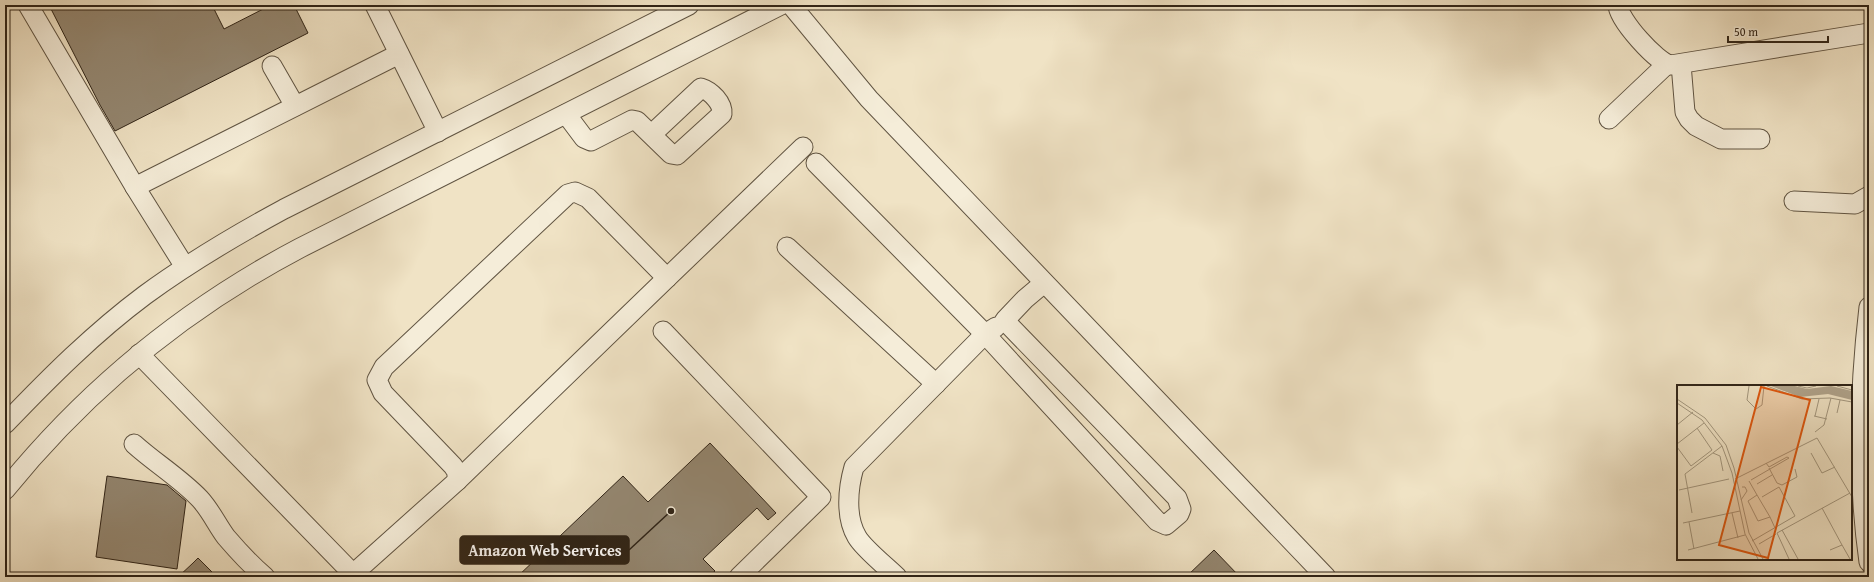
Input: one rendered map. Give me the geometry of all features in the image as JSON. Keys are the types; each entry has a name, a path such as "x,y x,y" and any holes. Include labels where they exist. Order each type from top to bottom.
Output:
{"street":[{"path":"28,5 135,187 185,267"},
{"path":"375,5 438,132"},
{"path":"5,424 69,359 101,330 145,295 185,267 233,237 284,209 689,5"},
{"path":"5,490 31,458 57,431 139,354 184,319 273,262 781,5"},
{"path":"791,5 869,99 1326,577"},
{"path":"1618,5 1619,13 1625,22 1660,60 1674,64 1869,33"},
{"path":"135,187 399,54"},
{"path":"1609,119 1674,64"},
{"path":"1674,64 1685,112 1689,120 1721,138 1760,139"},
{"path":"272,66 296,106"},
{"path":"566,114 587,140 599,138 632,120 642,124 652,134"},
{"path":"139,354 354,575 457,481 803,147"},
{"path":"816,163 985,334 1156,521 1166,525 1179,514 1181,508 1177,498 1005,320"},
{"path":"457,481 457,472 453,466 383,393 377,380 384,367 568,194 575,192 588,198 667,278"},
{"path":"1794,201 1855,204 1869,196"},
{"path":"787,247 936,384"},
{"path":"897,577 858,538 852,526 849,485 854,467 985,334 1005,320 1025,299 1044,283"},
{"path":"1869,307 1862,379 1861,490 1858,525 1869,562"},
{"path":"663,331 821,497 773,546 739,577"},
{"path":"134,444 154,462 179,480 201,500 213,514 225,536 265,577"}],"building":[{"path":"49,5 212,5 224,29 271,5 294,5 308,33 115,131 100,105"},
{"path":"710,443 776,513 768,520 757,508 703,559 715,571 708,577 517,577 623,476 648,502"},
{"path":"107,476 167,485 186,501 177,569 96,557"},
{"path":"1214,550 1240,577 1186,577"},
{"path":"198,558 217,577 178,577 193,563"}],"place":[{"name":"Amazon Web Services","path":"671,511"}]}
